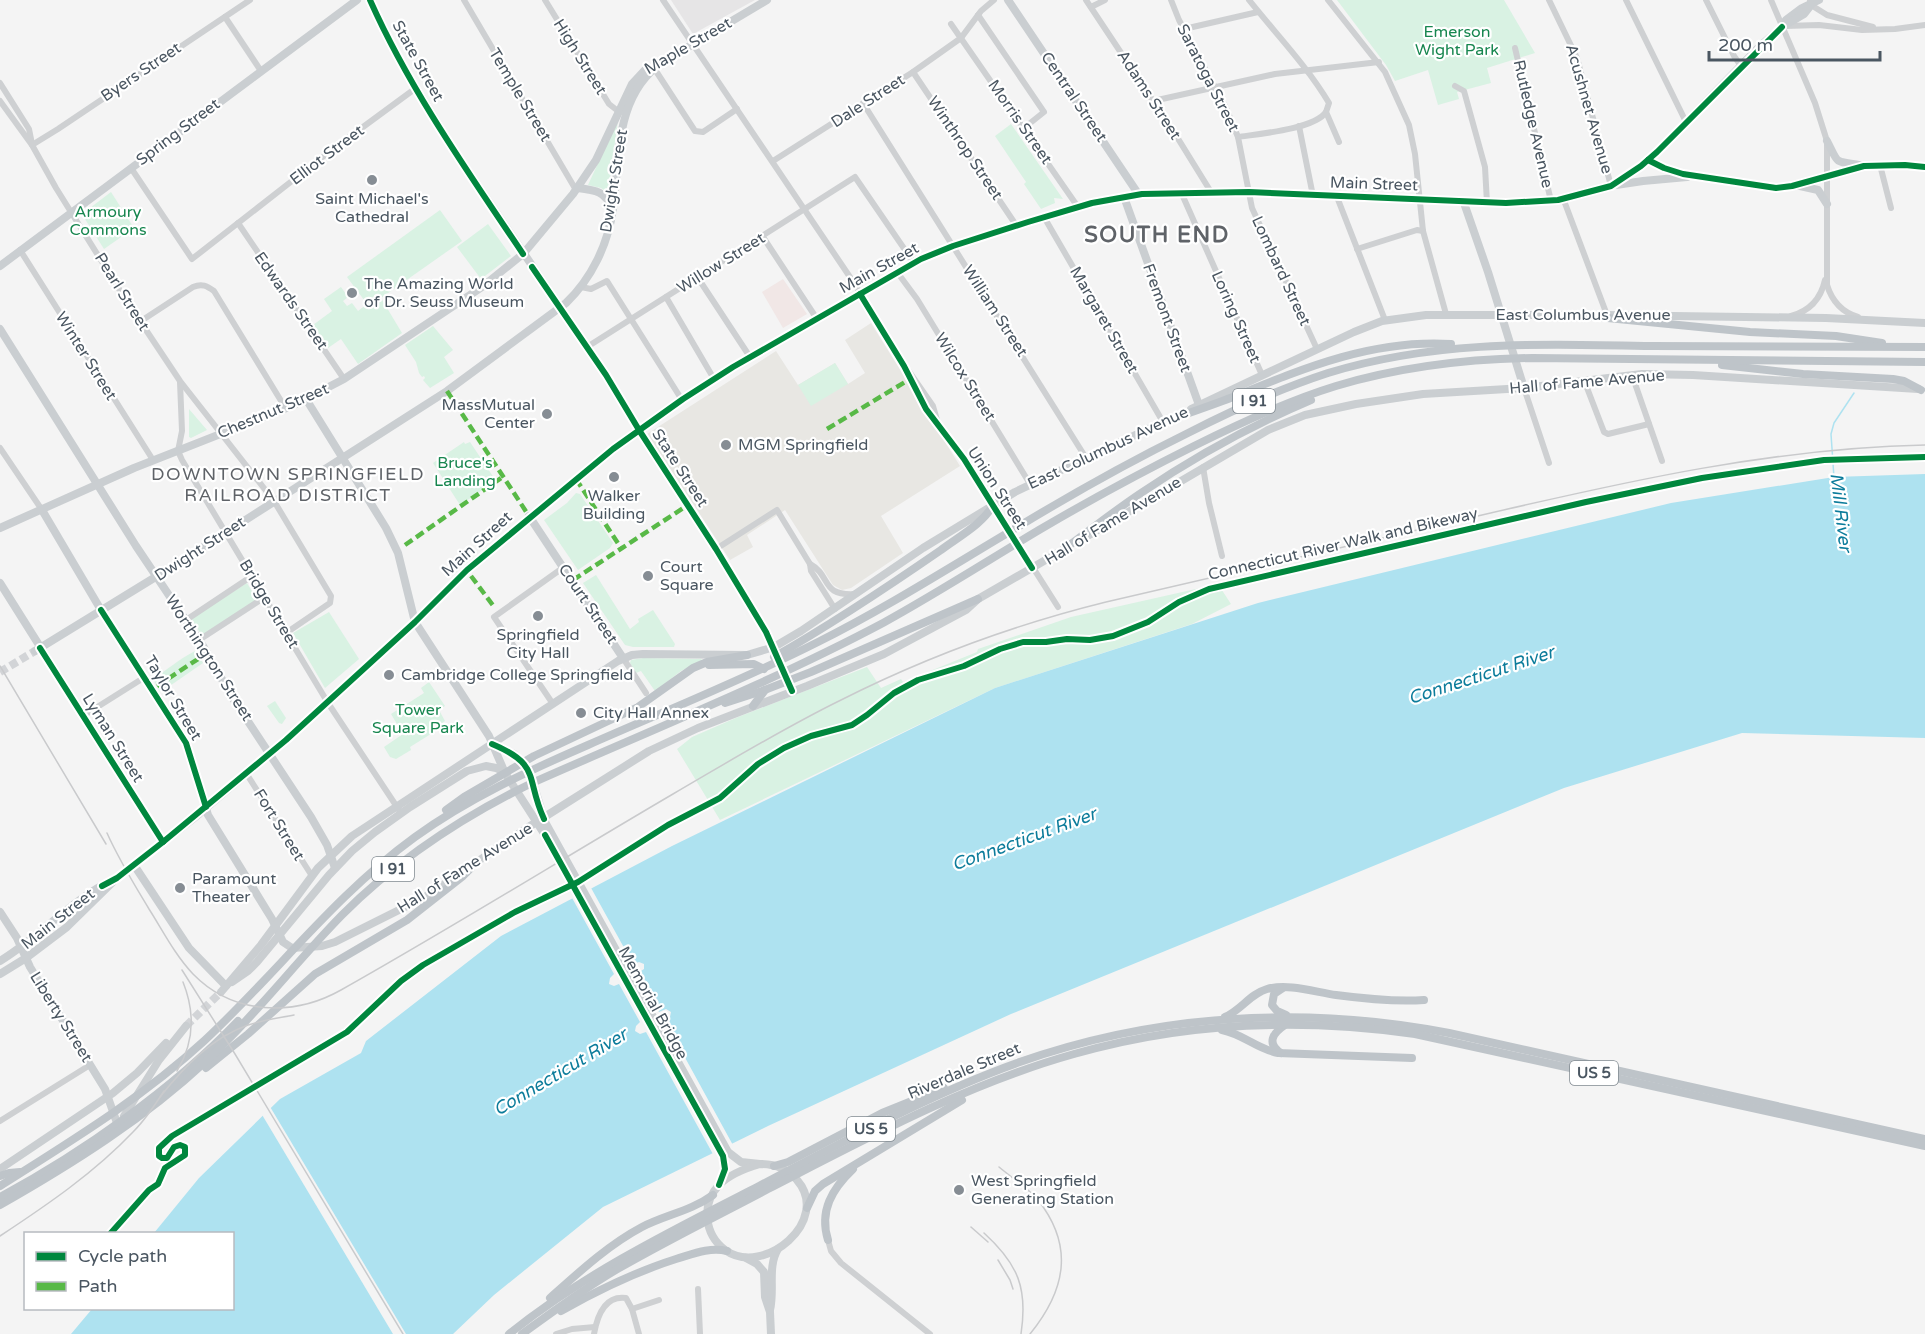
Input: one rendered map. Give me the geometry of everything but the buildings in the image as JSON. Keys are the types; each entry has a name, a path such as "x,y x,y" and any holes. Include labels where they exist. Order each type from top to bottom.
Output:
{"highway":[{"path":"1577,315 1738,331 1824,335 1912,347"},
{"path":"1163,422 1232,398 1302,369 1349,354 1407,344 1485,345"},
{"name":"I 91","path":"0,1186 109,1117 182,1060 227,1018 350,890 415,837 449,814 503,783 729,683 897,600 1038,514 1165,444 1224,415 1286,388 1339,370 1393,357 1485,345 1925,347"},
{"name":"I 91","path":"0,1205 89,1150 204,1063 234,1034 357,900 408,857 445,831 511,793 817,656 894,617 1045,526 1232,427 1293,401 1356,380 1420,366 1493,359 1925,362"},
{"path":"1683,360 1791,373 1887,378 1904,381 1924,390"},
{"path":"1063,550 1123,505 1179,469 1275,416 1356,380"},
{"path":"811,642 981,520 993,505"},
{"path":"693,712 762,691 822,668 978,599"},
{"path":"415,837 455,804 516,766 613,720 650,699 696,666 747,655"},
{"path":"696,666 750,664 760,666 767,675 768,683 765,691 753,706"},
{"path":"172,1089 196,1075 232,1047 315,974 412,917 471,868"},
{"path":"0,1196 79,1148 155,1094 212,1047 281,981"},
{"path":"1218,1020 1235,1012 1258,993 1270,988 1381,1001 1424,1000"},
{"path":"1284,988 1272,997 1272,1007 1280,1013 1296,1017"},
{"name":"Riverdale Street","path":"509,1334 524,1329 608,1266 821,1153 919,1105 1055,1051 1123,1034 1218,1020 1296,1017"},
{"name":"US 5","path":"1296,1017 1366,1020 1428,1029 1925,1138"},
{"path":"1281,1054 1274,1048 1272,1038 1285,1024"},
{"name":"Riverdale Street","path":"998,1075 1094,1048 1153,1036 1210,1028 1285,1024"},
{"name":"US 5","path":"1285,1024 1370,1029 1435,1038 1925,1146"},
{"path":"1210,1028 1234,1033 1265,1050 1281,1054 1412,1058"},
{"path":"807,1208 819,1186 998,1075"},
{"path":"776,1166 907,1102 998,1075"},
{"path":"828,1240 825,1220 829,1200 840,1182 864,1159"},
{"path":"0,1176 24,1172"},
{"path":"524,1329 554,1294 622,1239 657,1220 695,1207 713,1195"},
{"path":"524,1329 639,1272 705,1251 727,1251"}],"main road":[{"name":"Spring Street","path":"0,266 357,0"},
{"name":"State Street","path":"370,0 392,48 470,175 606,375 716,549 774,646 792,691"},
{"name":"Maple Street","path":"523,254 577,189 596,160 618,111 637,78 645,70 654,68 767,0"},
{"name":"Central Street","path":"1008,0 1139,195"},
{"path":"1648,160 1782,27 1804,14 1810,2 1819,0"},
{"name":"Dwight Street","path":"37,649 157,577 343,459 447,391 560,308 581,287 598,257 612,211 618,144 623,123 633,99 654,68"},
{"path":"1827,141 1839,162 1864,166"},
{"name":"Main Street","path":"1611,186 1648,160 1669,170 1702,178 1767,188 1792,186 1864,166 1925,167"},
{"name":"Main Street","path":"0,974 72,924 117,878 270,754 328,703 415,622 464,572 530,516 639,430 750,357 914,263 953,246 1016,225 1078,207 1139,195 1181,192 1250,192 1464,203 1551,201 1611,186 1651,180 1702,178"},
{"path":"1792,186 1816,189 1823,195 1827,204"},
{"path":"577,189 601,192 607,198 612,211"},
{"name":"Fremont Street","path":"1124,197 1199,405"},
{"path":"1464,203 1524,388"},
{"name":"Chestnut Street","path":"0,528 98,483 306,399 344,379 482,287 523,254"},
{"name":"East Columbus Avenue","path":"224,989 248,971 335,868 399,809 492,744 623,658 643,654 747,655 774,646 835,609 923,548 1030,484 1362,328 1385,320 1446,314 1785,317 1925,323"},
{"name":"Worthington Street","path":"0,329 3,339 98,483 199,640 222,681 311,817 331,855 335,868"},
{"name":"Hall of Fame Avenue","path":"280,935 283,942 292,948 327,945 421,900 641,755 698,728 884,654 966,610 978,599 1277,425 1326,409 1418,395 1524,388 1632,375 1694,375 1924,390"},
{"path":"306,399 386,528 397,550 415,622 492,744 506,773 540,821"},
{"name":"Taylor Street","path":"42,510 101,610 186,743 208,816 280,935"},
{"name":"Court Street","path":"530,516 623,658"},
{"name":"Lyman Street","path":"0,583 37,649 83,716 163,842"},
{"path":"492,744 514,754 529,770 540,821"},
{"name":"East Columbus Avenue","path":"224,989 312,876 356,833 471,769 489,766 506,773"},
{"name":"Memorial Bridge","path":"540,821 728,1158"},
{"path":"134,865 189,948 224,989"},
{"name":"Main Street","path":"0,961 88,894 117,878"},
{"name":"Liberty Street","path":"0,912 105,1089 117,1123"},
{"path":"0,1169 128,1081 172,1036 186,1026 159,1060 127,1113 117,1123 95,1140 9,1193 0,1196"},
{"path":"742,1257 764,1254 781,1245 801,1228 807,1208 802,1188 791,1174 776,1166 743,1163 728,1158 725,1172 708,1206 708,1223 714,1239 727,1251 754,1262 763,1270 765,1297 770,1311"},
{"path":"719,1185 741,1170 760,1164"},
{"path":"771,1334 772,1263 781,1245"}],"street":[{"name":"Byers Street","path":"32,144 58,129 250,0"},
{"name":"Temple Street","path":"464,0 577,189"},
{"name":"High Street","path":"544,0 609,104 618,111"},
{"name":"Union Street","path":"663,0 860,294 904,366 926,409 964,459 1058,607"},
{"path":"962,38 978,15 994,0"},
{"name":"Adams Street","path":"1086,0 1211,192"},
{"path":"1091,7 1105,0"},
{"name":"Saratoga Street","path":"1171,0 1238,137 1250,192"},
{"path":"1238,137 1299,126 1322,118 1329,103 1250,0"},
{"path":"1328,0 1379,62 1394,90 1411,134 1423,231 1446,314"},
{"name":"Acushnet Avenue","path":"1550,0 1577,58 1611,186"},
{"path":"1626,0 1686,122"},
{"path":"1706,0 1741,66"},
{"path":"1771,0 1815,103 1827,141 1826,273 1830,294 1839,308 1852,316 1867,320"},
{"path":"1810,2 1827,15 1880,29"},
{"path":"1184,29 1258,12"},
{"path":"978,15 1044,112 1024,128"},
{"path":"225,16 261,71"},
{"name":"Morris Street","path":"951,24 1078,207"},
{"path":"1782,27 1819,25 1862,30 1925,25"},
{"name":"Dale Street","path":"773,161 962,38"},
{"name":"Rutledge Avenue","path":"1515,48 1551,201"},
{"path":"1153,101 1305,69 1379,62"},
{"path":"654,68 695,131 704,132 737,109"},
{"name":"Winthrop Street","path":"913,72 1016,225"},
{"name":"Pearl Street","path":"0,83 29,129 32,144"},
{"path":"1455,86 1464,91 1483,158 1486,171 1486,202"},
{"name":"Elliot Street","path":"132,168 192,259 416,88"},
{"name":"Pearl Street","path":"0,101 32,144 56,188 180,381 274,501 331,596 330,603 286,633"},
{"name":"William Street","path":"863,103 1086,458"},
{"path":"1326,112 1339,142"},
{"path":"1299,126 1314,196"},
{"path":"1880,165 1891,208"},
{"name":"Willow Street","path":"587,347 855,177 914,263"},
{"name":"Loring Street","path":"1181,192 1262,375"},
{"name":"Lombard Street","path":"1250,192 1252,208 1317,349"},
{"path":"1337,197 1385,320"},
{"path":"1563,198 1606,315"},
{"name":"Margaret Street","path":"1044,218 1163,422"},
{"name":"Edwards Street","path":"238,223 344,379"},
{"path":"1357,249 1417,230 1423,231"},
{"path":"761,238 817,319"},
{"name":"Winter Street","path":"20,250 153,460"},
{"name":"Wilcox Street","path":"897,272 917,299 1030,484"},
{"path":"1785,317 1797,314 1811,306 1822,290 1826,273"},
{"path":"698,278 750,357"},
{"path":"581,287 591,289 607,281 682,400"},
{"path":"141,321 193,287 201,284 206,286 214,291 286,409"},
{"path":"666,297 714,379"},
{"path":"1632,375 1662,461"},
{"path":"1584,380 1604,432 1608,434 1649,424"},
{"path":"178,451 182,431 180,381"},
{"path":"1524,388 1549,464"},
{"name":"Taylor Street","path":"0,448 42,510"},
{"name":"Bridge Street","path":"178,451 328,703 399,809"},
{"path":"1203,467 1222,556"},
{"path":"716,549 777,510 835,609"},
{"path":"810,564 816,567 833,591 842,594 857,594"},
{"path":"553,704 494,617 564,567"},
{"path":"186,620 252,576"},
{"path":"199,640 265,597"},
{"name":"Court Street","path":"623,658 646,693"},
{"path":"83,716 145,677"},
{"name":"Fort Street","path":"246,773 312,876"},
{"path":"0,1121 90,1065"},
{"path":"828,1240 831,1251 842,1263 930,1334"},
{"path":"698,1289 700,1334"},
{"path":"556,1334 572,1329 594,1331 602,1308 615,1298 624,1297 632,1309 639,1334"},
{"path":"632,1309 659,1300"}],"shaded area":[{"path":"671,0 755,0 693,34"},
{"path":"783,279 807,314 783,328 762,292"},
{"name":"MGM Springfield","path":"871,323 960,466 881,516 903,553 851,588 842,590 833,585 785,510 747,535 753,547 730,560 647,434 776,351 798,385 835,363 848,384 865,373 845,340"}],"green space":[{"name":"Emerson Wight Park","path":"1337,0 1504,0 1535,53 1487,68 1491,83 1457,92 1459,99 1438,105 1428,70 1395,81 1386,65"},
{"path":"618,120 608,193 601,188 588,185"},
{"path":"1011,124 1063,199 1054,198 1055,203 1041,209 995,136"},
{"name":"Armoury Commons","path":"111,192 134,228 104,249 83,216 86,211"},
{"path":"440,210 462,241 381,298 402,333 358,364 341,339 328,348 313,325 332,311 324,299 341,287 348,297 343,301 347,306 352,303 358,311 367,304 347,277"},
{"path":"488,224 511,256 481,279 457,247"},
{"path":"433,326 453,350 444,357 454,373 430,388 423,380 424,376 422,377 419,373 416,362 405,345"},
{"path":"835,363 848,384 811,406 798,385"},
{"path":"189,409 207,430 191,438 189,437"},
{"name":"Bruce's Landing","path":"464,442 465,444 470,442 496,481 460,505 433,463"},
{"path":"576,493 580,494 613,543 610,548 578,570 544,520 567,503"},
{"path":"596,575 630,629 639,622 638,619 653,610 675,644 674,647 625,645 583,583"},
{"path":"247,583 257,600 202,636 191,618"},
{"path":"1218,584 1231,604 1192,624 995,688 720,820 677,749 692,737 738,717 867,667 881,688 901,679 903,682 977,652 978,649 1071,617"},
{"path":"329,612 359,659 325,688 293,633"},
{"path":"195,651 203,663 161,692 153,679"},
{"path":"643,658 702,660 681,671 655,691 641,671 636,673 630,663 631,660"},
{"name":"Tower Square Park","path":"429,682 445,706 439,710 445,721 442,727 410,747 411,750 396,759 390,757 384,747 403,734 391,714 424,693 421,688"},
{"path":"275,701 286,718 282,724 267,706"}],"water":[{"name":"Connecticut River","path":"1925,474 1925,738 1742,733 1564,788 1011,1014 768,1126 603,1207 494,1295 453,1334 71,1334 91,1310 234,1310 234,1232 155,1232 199,1178 280,1099 361,1053 366,1041 501,936 672,846 995,688 1258,603 1671,503 1834,477"}],"pier":[{"path":"590,886 633,964 639,962 644,964 644,969 638,973 659,1012 666,1009 671,1012 670,1017 665,1021 734,1147 714,1156 646,1032 640,1034 635,1031 640,1022 619,984 614,986 609,984 614,974 571,896"},
{"path":"269,1105 406,1334 393,1334 261,1113"}],"waterway":[{"name":"Mill River","path":"1834,478 1831,434 1834,423 1854,393"}],"tunnel":[{"path":"0,672 35,651"},
{"path":"186,1026 221,992"}],"railway":[{"path":"107,833 164,934 193,974 209,988 226,998 245,1004 264,1008 303,1005 341,990 797,723 871,685 1003,632 1106,602 1537,502 1647,479 1702,468 1813,452 1925,445"},
{"path":"0,666 106,844"},
{"path":"182,970 403,1334"},
{"path":"177,1071 187,1050 191,1027 190,1005 183,982"},
{"path":"160,1097 189,1064 222,1038 248,1025 294,1015"},
{"path":"0,1236 86,1175 118,1147 150,1112 164,1091"},
{"path":"999,1167 1038,1200 1050,1217 1061,1252 1058,1285 1042,1318 1030,1334"},
{"path":"971,1227 988,1242"},
{"path":"984,1233 1005,1255 1018,1278 1023,1303 1021,1334"},
{"path":"998,1260 1013,1289"}],"marked path":[{"path":"827,429 910,379"},
{"path":"447,391 529,516"},
{"path":"405,545 504,476"},
{"path":"576,479 621,548"},
{"path":"573,580 688,505"},
{"path":"471,576 495,608"},
{"path":"157,686 201,657"}],"cycle path":[{"path":"370,0 421,98 523,254"},
{"path":"102,886 117,878 163,842 286,740 415,622 467,570 613,449 733,367 921,259 953,246 1092,203 1142,194 1249,192 1506,203 1558,200 1611,186 1657,152 1782,27"},
{"path":"1648,160 1683,174 1776,188 1792,186 1864,166 1925,167"},
{"path":"532,267 606,375 716,549 766,632 792,691"},
{"path":"860,294 904,366 926,409 964,459 1032,568"},
{"name":"Connecticut River Walk and Bikeway","path":"112,1232 149,1190 158,1184 165,1168 185,1155 185,1147 180,1145 174,1147 167,1158 159,1156 159,1148 172,1136 347,1032 401,981 423,965 515,912 578,882 668,825 720,798 758,764 784,748 811,736 852,725 894,693 918,680 964,666 1000,649 1023,642 1090,640 1113,636 1148,622 1179,602 1209,589 1586,502 1702,478 1824,460 1925,457"},
{"path":"101,610 186,743 206,807"},
{"path":"40,648 163,842"},
{"path":"492,744 519,759 525,766 530,774 544,819"},
{"path":"545,835 723,1156 725,1169 719,1185"}],"place":[{"name":"Saint Michael's Cathedral","path":"372,180"},
{"name":"The Amazing World of Dr. Seuss Museum","path":"352,293"},
{"name":"MassMutual Center","path":"547,414"},
{"name":"MGM Springfield","path":"726,445"},
{"name":"Walker Building","path":"614,477"},
{"name":"Court Square","path":"648,576"},
{"name":"Springfield City Hall","path":"538,616"},
{"name":"Cambridge College Springfield","path":"389,675"},
{"name":"City Hall Annex","path":"581,713"},
{"name":"Paramount Theater","path":"180,888"},
{"name":"West Springfield Generating Station","path":"959,1190"}],"district":[{"name":"SOUTH END","path":"1157,235"},
{"name":"DOWNTOWN SPRINGFIELD RAILROAD DISTRICT","path":"288,484"}]}
